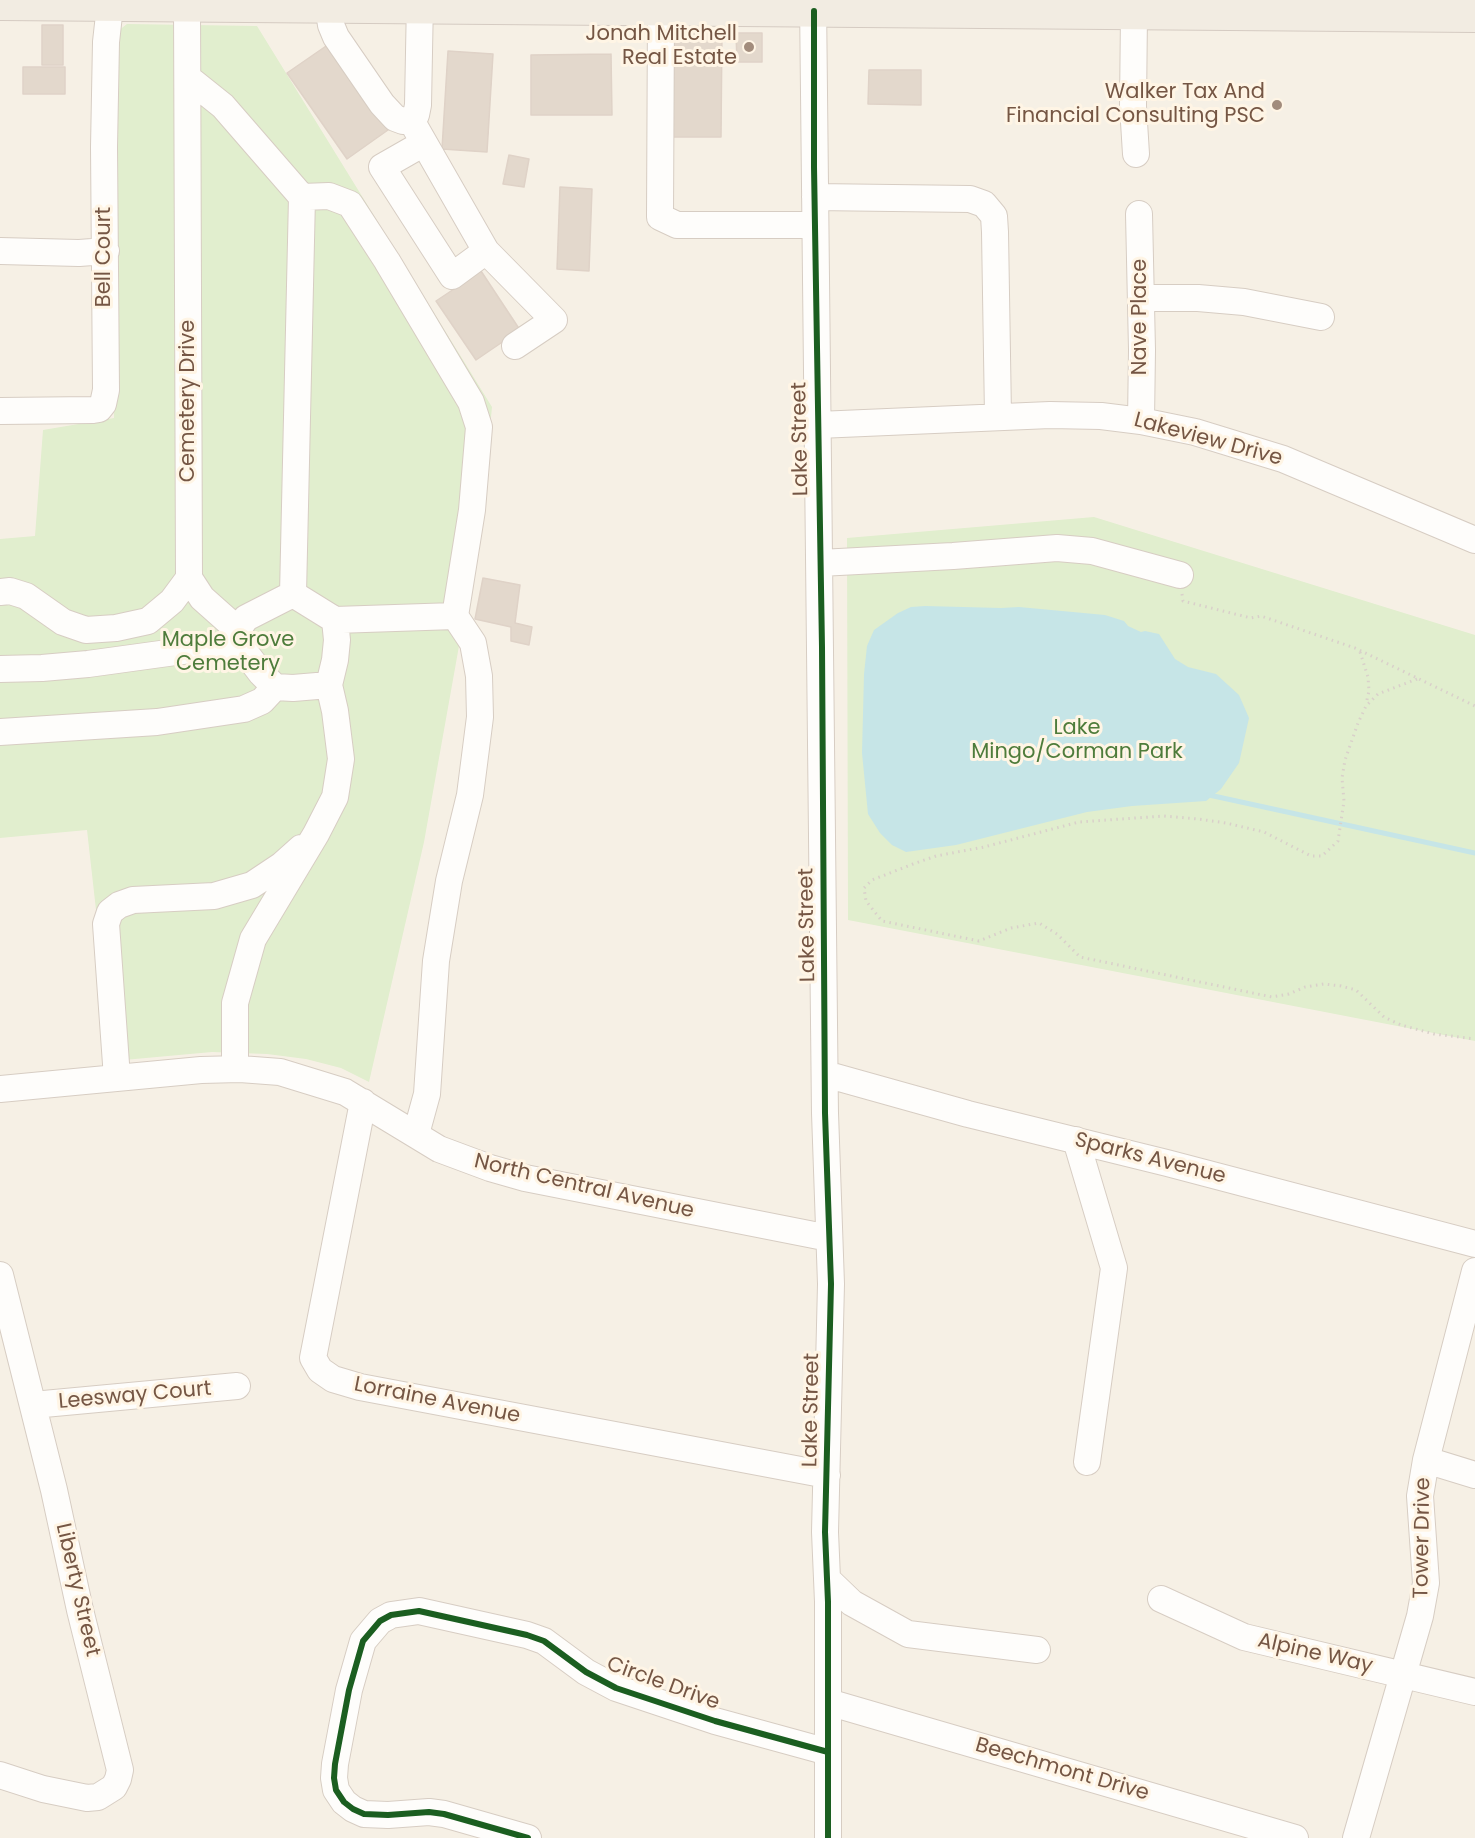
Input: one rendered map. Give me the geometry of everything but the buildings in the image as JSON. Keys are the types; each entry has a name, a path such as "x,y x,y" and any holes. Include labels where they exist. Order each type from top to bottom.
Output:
{"main road":[{"path":"0,4 110,6 534,4 661,10 814,5 1145,9 1397,8 1475,16"}],"street":[{"path":"327,4 336,38 382,104 394,118 403,121 411,120 416,115 420,4"},
{"name":"Cemetery Drive","path":"187,5 196,588"},
{"name":"Lake Street","path":"814,5 825,1074 831,1284 827,1475 828,1838"},
{"name":"Bell Court","path":"0,411 93,410 99,409 103,404 106,390 104,135 106,42 110,6"},
{"path":"1136,154 1133,106 1145,9"},
{"path":"661,10 660,217 677,225 815,225"},
{"path":"188,78 222,106 302,197 293,594"},
{"path":"411,120 486,251 554,320 516,346"},
{"path":"424,143 382,166 452,276 486,251"},
{"path":"302,197 329,196 350,204 387,261 471,402 479,427 472,510 454,616 473,643 479,676 480,717 470,795 449,882 436,961 427,1095 416,1134"},
{"path":"815,196 970,199 984,204 994,216 998,416"},
{"name":"Nave Place","path":"1139,214 1141,421"},
{"path":"0,251 79,253 106,251"},
{"path":"1141,298 1198,298 1244,302 1321,317"},
{"name":"Lakeview Drive","path":"818,424 1076,415 1141,421 1195,432 1283,459 1475,540"},
{"path":"820,563 1057,548 1092,551 1180,575"},
{"path":"0,592 10,591 26,596 63,622 86,630 116,628 148,621 172,601 196,588 229,622 245,652 275,687 329,685"},
{"path":"293,594 335,620 454,616"},
{"path":"0,669 42,668 155,656 226,645 246,618 293,594"},
{"path":"235,1069 235,1003 253,939 316,834 334,797 341,759 329,685 337,640 335,620"},
{"path":"0,732 157,722 244,709 262,701 275,687"},
{"path":"117,1078 106,924 110,912 119,905 133,900 214,896 252,885 282,866 316,834"},
{"name":"North Central Avenue","path":"0,1089 235,1069 280,1072 345,1092 439,1149 525,1178 829,1238"},
{"name":"Sparks Avenue","path":"825,1074 890,1094 1475,1244"},
{"name":"Lorraine Avenue","path":"363,1102 313,1358 320,1371 333,1379 360,1387 827,1475"},
{"path":"1076,1140 1114,1268 1086,1462"},
{"name":"Tower Drive","path":"1356,1838 1420,1616 1426,1583 1420,1496 1426,1460 1475,1271"},
{"name":"Liberty Street","path":"0,1275 120,1770 114,1787 98,1797 87,1798 43,1789 0,1775"},
{"name":"Leesway Court","path":"33,1405 237,1386"},
{"path":"1426,1460 1475,1475"},
{"path":"827,1579 852,1603 908,1634 1037,1650"},
{"name":"Alpine Way","path":"1161,1599 1244,1637 1475,1692"},
{"name":"Circle Drive","path":"528,1838 444,1814 429,1812 364,1814 344,1802 336,1790 334,1778 349,1690 363,1641 380,1621 392,1615 419,1611 527,1635 544,1641 586,1672 616,1688 715,1721 828,1752"},
{"name":"Beechmont Drive","path":"828,1702 1295,1838"}],"path":[{"path":"1180,575 1183,601 1251,618 1261,616 1360,651 1475,706"},
{"path":"1360,651 1368,677 1369,691 1366,706 1345,760 1342,778 1344,801 1338,840 1327,854 1311,856 1264,832 1226,823 1164,816 1079,822 984,847 936,856 913,864 872,880 864,888 866,901 882,921 979,941 1011,928 1039,923 1057,934 1080,957 1272,997 1314,986 1341,986 1356,990 1383,1017 1401,1025 1434,1034 1475,1039"},
{"path":"1366,706 1378,694 1416,679"}],"green space":[{"name":"Maple Grove Cemetery","path":"127,24 257,26 492,407 477,558 424,842 369,1082 341,1068 306,1059 267,1054 212,1052 113,1061 87,830 0,838 0,539 35,536 43,430 114,418 118,31"},
{"name":"Lake Mingo/Corman Park","path":"1094,517 1475,635 1475,1041 848,920 847,538"}],"water":[{"path":"911,607 1019,607 1105,615 1124,621 1128,626 1141,632 1159,634 1175,659 1188,667 1216,674 1239,695 1249,718 1239,763 1221,789 1206,801 1132,806 1087,812 956,845 906,852 892,845 880,833 868,814 862,753 867,646 874,630 898,613"}],"waterway":[{"path":"1209,795 1475,853"}],"cycle path":[{"path":"814,11 825,1113 831,1284 825,1532 828,1602 828,1838"},
{"path":"528,1838 444,1814 429,1812 364,1814 344,1802 336,1790 334,1778 349,1690 363,1641 380,1621 391,1615 419,1611 527,1635 544,1641 586,1672 616,1688 715,1721 828,1752"}],"place":[{"name":"Jonah Mitchell Real Estate","path":"749,47"},
{"name":"Walker Tax And Financial Consulting PSC","path":"1277,105"}]}
